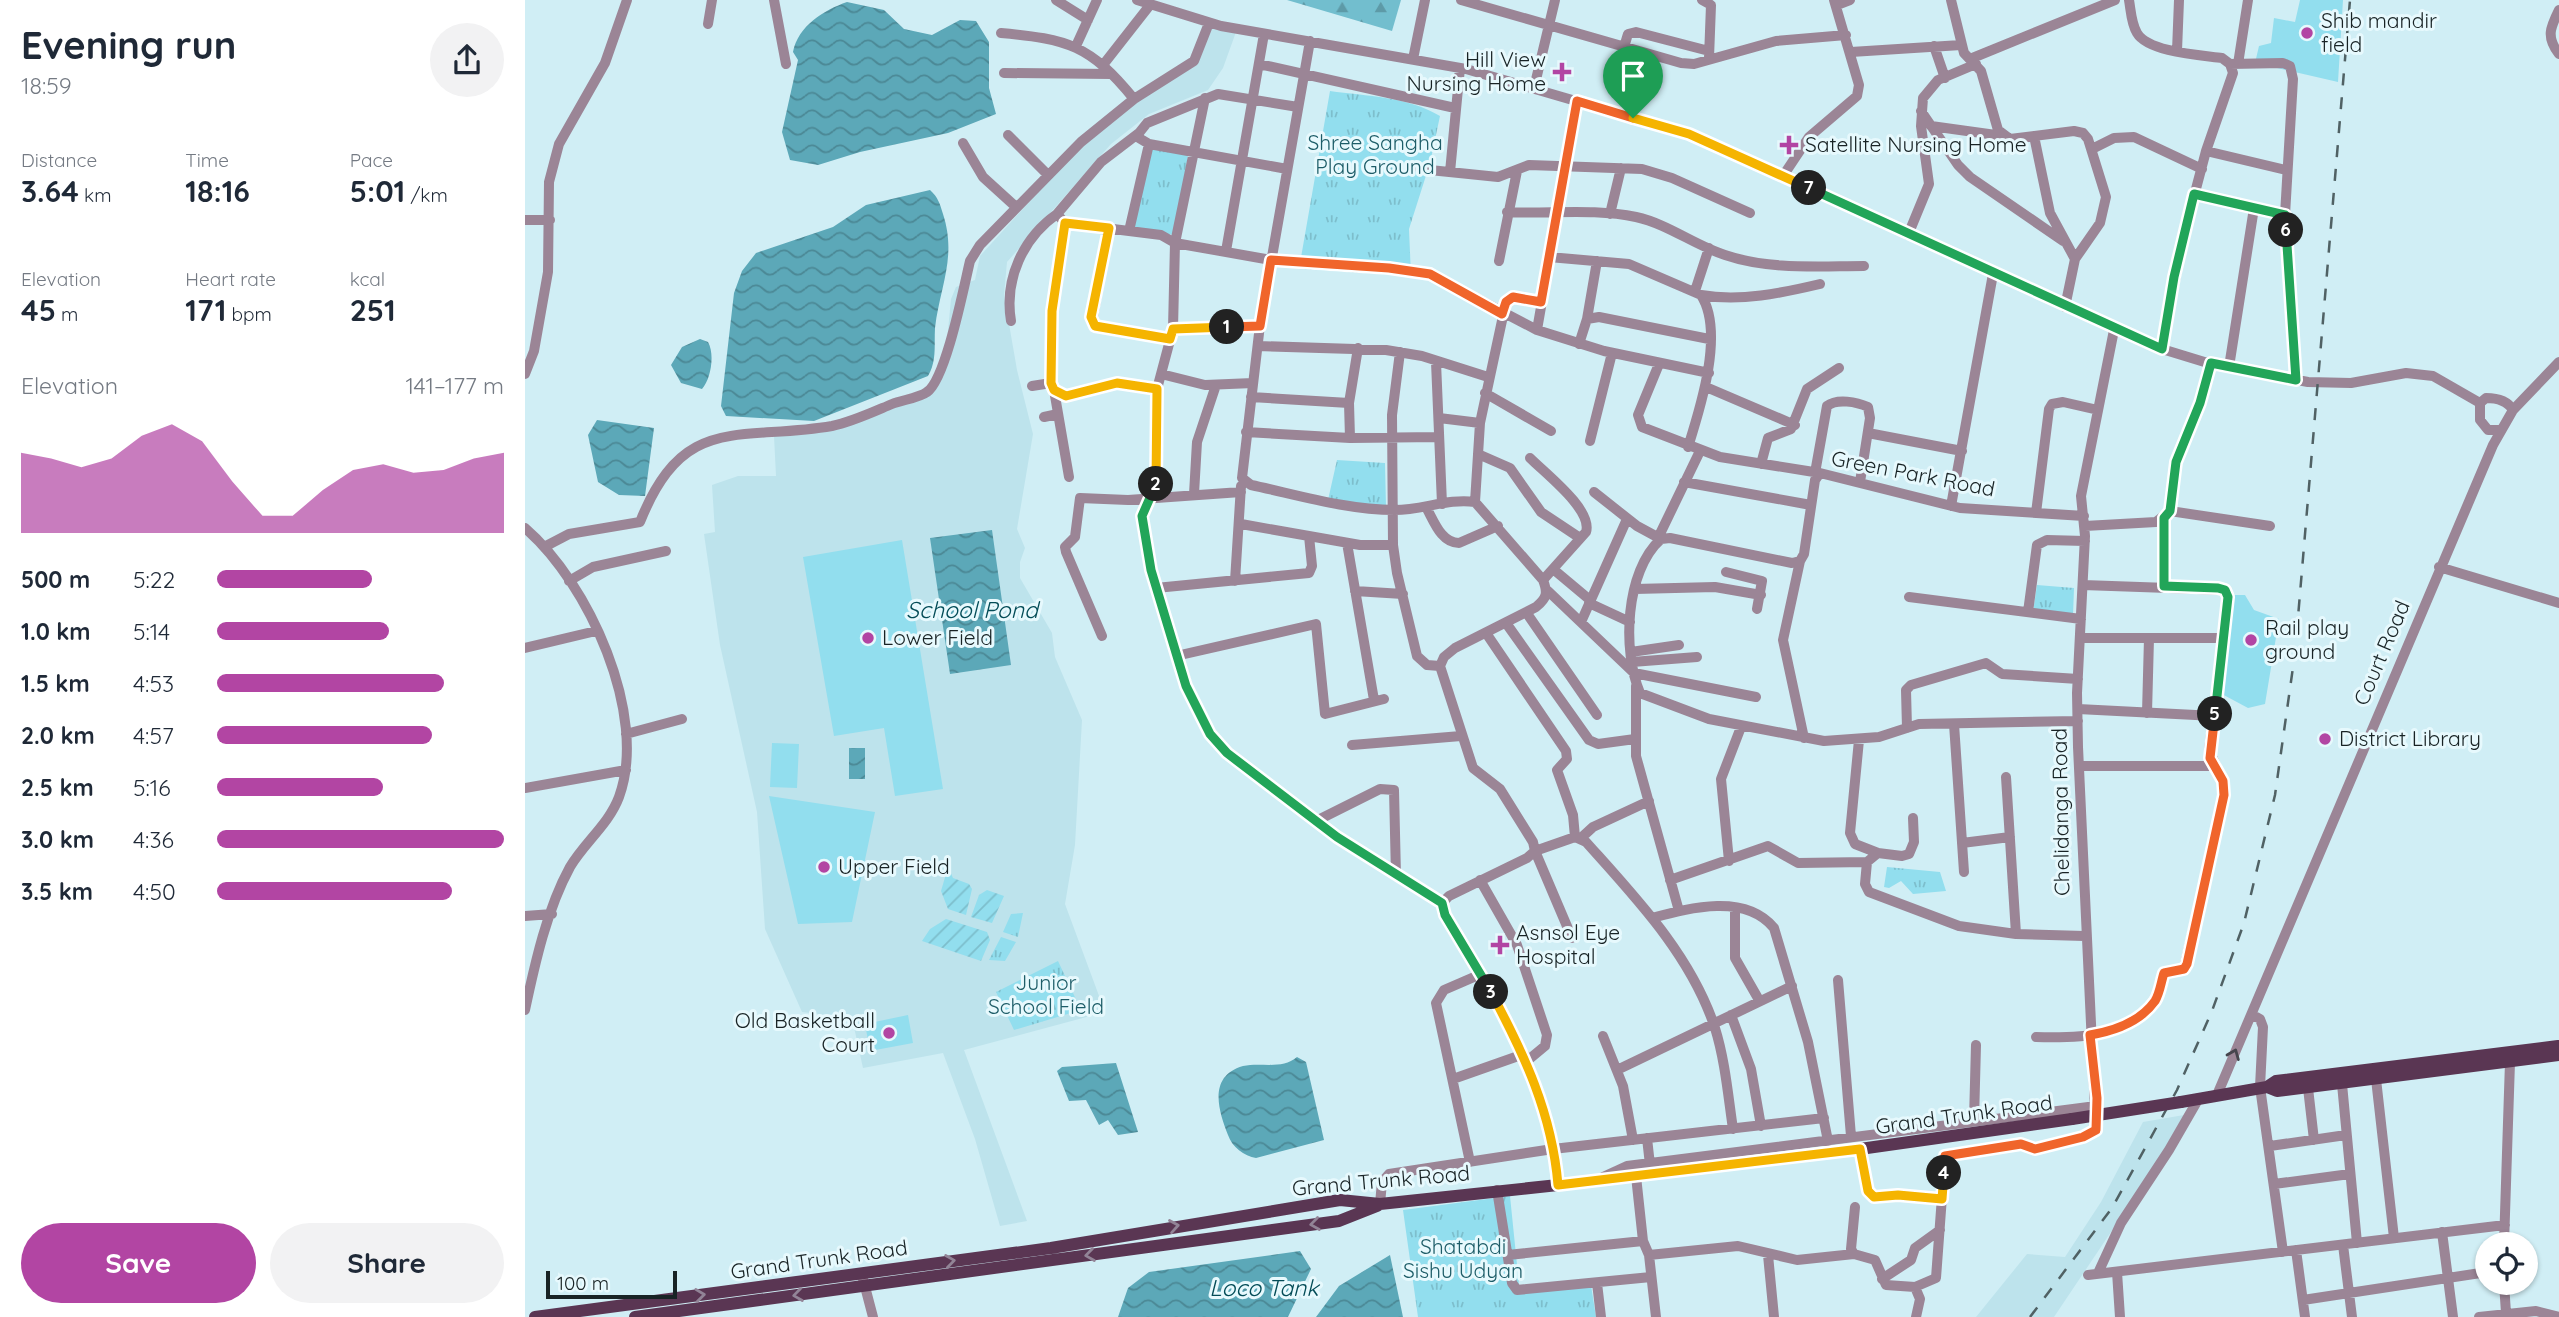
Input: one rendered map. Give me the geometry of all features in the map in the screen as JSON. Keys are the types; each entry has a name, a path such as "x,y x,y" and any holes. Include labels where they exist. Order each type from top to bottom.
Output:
{"main road":[{"path":"2268,1088 2559,1048"},
{"path":"2268,1088 2308,1088 2510,1062 2559,1048"},
{"name":"Grand Trunk Road","path":"535,1317 864,1280 1340,1200 1380,1204 1860,1149 2268,1088"},
{"path":"635,1317 864,1280 1339,1221 1380,1204"}],"street":[{"path":"525,374 534,351 548,272 549,181 559,144 605,64 627,0"},
{"path":"708,24 712,0"},
{"path":"773,0 786,64"},
{"path":"1056,0 1088,20"},
{"path":"1076,46 1097,0"},
{"path":"1137,0 1209,23 1459,68 1689,134 2114,330 2162,349 2211,363 2296,380 2351,383 2420,374 2447,382 2480,403"},
{"path":"1412,59 1425,0"},
{"path":"1461,0 1681,63 1776,41 1846,35"},
{"path":"1534,88 1555,0"},
{"path":"1702,0 1711,5 1713,13 1709,55"},
{"path":"1783,176 1808,137 1857,96 1859,85 1835,3 1850,0"},
{"path":"1951,0 1961,45 1973,62 2003,136"},
{"path":"1908,234 1929,184 1921,111 1928,89 1973,62 2115,0"},
{"path":"2129,0 2138,35 2148,44 2222,58 2234,64 2283,63 2290,66 2293,79 2285,215 2296,380"},
{"path":"2177,51 2179,0"},
{"path":"2162,349 2174,277 2194,194 2206,151 2230,88 2248,0"},
{"path":"1103,65 1150,5"},
{"path":"2559,10 2549,30 2550,43 2559,54"},
{"path":"547,546 569,534 640,522 663,476 683,453 713,438 744,432 834,425 927,392 939,375 970,261 986,237 1081,142 1134,99 1194,61 1209,23"},
{"path":"1624,47 1628,34 1636,32 1709,55"},
{"path":"1001,33 1054,38 1076,46 1103,65 1134,99"},
{"path":"1226,251 1264,34"},
{"path":"1235,581 1246,432 1260,326 1310,41"},
{"path":"1851,52 1961,45"},
{"path":"1934,46 1945,78"},
{"path":"1259,64 1455,108"},
{"path":"1450,172 1459,68"},
{"path":"1004,73 1111,74"},
{"path":"1011,321 1008,300 1020,256 1036,231 1061,218 1101,162 1147,123 1205,98 1227,94 1298,107"},
{"path":"1205,98 1175,243 1171,334 1157,389 1156,481 1142,516 1156,588 1176,656 1192,700 1210,734 1227,753 1316,821 1396,876 1442,903 1445,915 1526,1057 1553,1149 1558,1185"},
{"path":"1537,330 1577,101"},
{"path":"1921,111 1958,165 1970,177 2063,241"},
{"path":"1931,126 2010,139 2083,133 2092,149 2106,197 2100,223 2075,259 2065,307"},
{"path":"1139,132 1139,138 1149,144 1287,169"},
{"path":"1008,135 1047,174"},
{"path":"2034,136 2050,213 2075,259"},
{"path":"2092,149 2115,138 2134,137 2202,169"},
{"path":"964,143 983,177 1016,207"},
{"path":"1129,231 1149,144"},
{"path":"2206,151 2286,170"},
{"path":"1420,169 1499,177 1529,165 1621,168 1657,173 1750,213"},
{"path":"1610,214 1621,168"},
{"path":"1499,261 1517,171"},
{"path":"2194,194 2285,215"},
{"path":"2229,367 2254,208"},
{"path":"1507,212 1610,214 1650,221 1725,255 1776,265 1864,266"},
{"path":"1061,218 1161,236 1175,243 1271,260 1389,268 1430,274 1537,330 1612,353 1709,373"},
{"path":"1061,218 1052,311 1053,387 1069,477"},
{"path":"525,220 550,220"},
{"path":"1109,228 1092,322 1100,328 1171,334 1260,326"},
{"path":"1679,911 1639,771 1630,622 1635,589 1649,554 1660,538 1694,449 1709,373 1707,309 1698,293 1709,248"},
{"path":"1549,257 1644,269 1698,293 1717,298 1758,295 1820,284"},
{"path":"1579,344 1587,319 1597,261"},
{"path":"1951,506 1993,274"},
{"path":"1541,302 1513,297 1506,302 1502,314 1480,423 1475,502 1581,622 1633,667 1756,697"},
{"path":"1587,319 1599,317 1709,339"},
{"name":"Chelidanga Road","path":"2096,1102 2084,936 2078,766 2078,679 2085,541 2081,496 2114,330"},
{"path":"1258,346 1358,348 1400,352 1488,377"},
{"path":"1350,438 1349,403 1358,348"},
{"path":"1400,352 1391,437 1394,545 1417,656 1427,665 1440,666"},
{"path":"1590,441 1612,353"},
{"path":"1436,362 1442,504"},
{"name":"Court Road","path":"2217,1095 2248,1020 2253,1015 2439,567 2501,430 2513,410 2559,362"},
{"path":"2164,586 2167,515 2176,462 2200,403 2211,363"},
{"path":"1659,364 1638,415 1638,422 1648,430 1694,449 1761,464 1817,473 1825,410 1830,402 1868,407 1868,433 1860,482"},
{"path":"1795,425 1800,402 1807,389 1839,368"},
{"path":"1161,374 1196,384 1253,383"},
{"path":"1032,387 1053,387 1066,396 1117,383 1157,389"},
{"path":"1194,494 1196,442 1216,385"},
{"path":"1706,387 1795,425"},
{"path":"1485,393 1551,431"},
{"path":"1251,397 1349,403"},
{"path":"2480,403 2486,398 2494,398 2505,402 2513,410"},
{"path":"2036,513 2049,409 2057,401 2098,410"},
{"path":"2480,403 2480,420 2489,430 2501,430"},
{"path":"1044,417 1058,414"},
{"path":"1439,418 1480,423"},
{"path":"1761,464 1768,438 1795,425"},
{"path":"1246,432 1350,438 1440,437"},
{"path":"1868,433 1962,451"},
{"path":"1478,454 1510,468 1541,512 1580,538"},
{"path":"1530,458 1584,512 1588,525 1553,569 1546,585 1545,600 1455,648 1444,657 1440,666 1473,768 1500,789 1533,842 1572,938"},
{"name":"Green Park Road","path":"1804,738 1783,640 1800,561 1804,554 1817,473 1951,506 2036,513 2084,521"},
{"path":"1242,478 1251,485 1394,510 1475,502"},
{"path":"1683,482 1811,505"},
{"path":"1102,636 1065,547 1076,533 1077,503 1084,496 1128,500 1241,492"},
{"path":"1594,492 1627,519 1660,538 1791,563 1800,561"},
{"path":"1426,507 1445,540 1452,543 1498,526"},
{"path":"2084,521 2156,522 2167,515 2270,526"},
{"path":"1581,622 1627,519"},
{"path":"1241,524 1347,542 1394,545"},
{"path":"525,528 547,546 596,631 621,701 626,734 626,770 615,807 573,863 552,914 525,1010"},
{"path":"1156,588 1308,573 1313,566 1309,536"},
{"path":"2028,612 2037,545 2047,540 2085,541"},
{"path":"1176,656 1316,624 1325,714 1379,699 1347,542"},
{"path":"1723,587 1730,550"},
{"path":"569,581 593,567 666,551"},
{"path":"2439,567 2559,603"},
{"path":"1553,569 1590,602 1630,622"},
{"path":"1726,572 1760,579 1763,584 1757,609"},
{"path":"2036,1037 2090,1035 2120,1029 2154,1001 2164,973 2184,969 2224,795 2223,781 2209,750 2228,597 2225,590 2083,585"},
{"path":"1635,589 1723,587 1761,595"},
{"path":"1355,591 1403,594"},
{"path":"1909,597 2081,619"},
{"path":"1526,612 1597,715"},
{"path":"1506,622 1589,740 1598,744 1635,739"},
{"path":"525,649 596,631"},
{"path":"1486,633 1566,751 1567,759 1557,770 1578,837 1620,878 1653,918 1688,972 1714,1025 1733,1129"},
{"path":"2080,638 2223,638"},
{"path":"2147,713 2149,638"},
{"path":"1633,667 1679,645"},
{"path":"1633,667 1697,657"},
{"path":"1907,728 1906,690 1911,684 1969,667 1986,663 2002,674 2078,679"},
{"path":"1633,667 1640,693 1648,697 1709,719 1804,738 1859,740 1894,734 1919,724 2078,721"},
{"path":"2078,709 2214,716"},
{"path":"626,734 681,719"},
{"path":"1954,724 1964,872"},
{"path":"1729,861 1721,779 1741,727"},
{"path":"1352,745 1461,736"},
{"path":"1859,740 1850,833 1855,844 1878,853 1902,856 1909,854 1915,842 1913,818"},
{"path":"2078,766 2214,766"},
{"path":"525,788 626,770"},
{"path":"2006,777 2016,934"},
{"path":"1316,821 1380,789 1394,790 1396,876"},
{"path":"1442,903 1480,880 1527,858 1535,851 1578,837 1593,827 1649,802"},
{"path":"1962,843 2010,838"},
{"path":"1670,880 1768,846 1798,863 1867,862 1878,853"},
{"path":"1867,862 1865,884 1875,895 1900,901 1950,923 2016,934 2084,936"},
{"path":"1453,1079 1526,1057 1545,1046 1547,1035 1517,945 1480,880"},
{"path":"1653,918 1713,906 1754,912 1767,919 1775,928 1808,1042 1828,1141"},
{"path":"1735,908 1735,958 1759,1000"},
{"path":"525,916 552,914"},
{"path":"1470,1162 1436,1003 1444,990 1481,974"},
{"path":"1838,980 1851,1136"},
{"path":"1617,1070 1792,986"},
{"path":"1731,1015 1751,1069 1761,1126"},
{"path":"2253,1015 2260,1019 2264,1036 2270,1146 2283,1252"},
{"path":"1603,1037 1617,1070 1633,1140"},
{"path":"1974,1120 1976,1045"},
{"path":"2505,1232 2510,1062"},
{"path":"2376,1079 2394,1238"},
{"path":"2341,1084 2357,1243"},
{"path":"2308,1088 2314,1140"},
{"path":"2190,1100 2169,1150 2121,1223 2093,1274 2505,1225"},
{"path":"1598,1180 1627,1166 1828,1141 2096,1102 2096,1130 2083,1137 2035,1149 2021,1144 1945,1156 1936,1278 1915,1287 1886,1285 1875,1260 1854,1254 1797,1260 1738,1246 1649,1255"},
{"path":"1380,1204 1382,1182 1389,1174 1553,1149 1824,1118"},
{"path":"2270,1146 2346,1135"},
{"path":"1647,1138 1650,1165"},
{"path":"1860,1149 1868,1191 1874,1197 1898,1195 1942,1199"},
{"path":"2274,1184 2350,1174"},
{"path":"1636,1176 1643,1241 1649,1255 1656,1317"},
{"path":"1497,1190 1512,1283 1517,1290 1651,1277"},
{"path":"1854,1254 1850,1242 1855,1207"},
{"path":"1882,1279 1911,1260 1915,1248 1940,1230"},
{"path":"2442,1232 2453,1317"},
{"path":"1508,1255 1643,1241"},
{"path":"2343,1245 2352,1317"},
{"path":"2296,1250 2305,1317"},
{"path":"1768,1255 1774,1317"},
{"path":"2117,1272 2120,1317"},
{"path":"2303,1300 2475,1274"},
{"path":"864,1280 873,1317"},
{"path":"1597,1283 1601,1317"},
{"path":"1915,1287 1920,1299 1916,1317"},
{"path":"2505,1295 2506,1313"},
{"path":"2479,1317 2506,1313 2559,1317"}],"shaded area":[{"path":"1210,27 1236,32 1223,68 1208,90 1149,114 1111,144 1007,262 1004,295 1017,370 1033,434 1017,529 1025,548 1020,562 1020,578 1052,633 1055,657 1082,720 1075,845 1065,904 1105,1012 964,1050 1027,1221 1000,1226 975,1139 943,1053 863,1068 852,1018 802,1012 765,929 757,812 720,645 704,534 715,532 712,485 738,476 776,476 774,436 796,433 926,392 944,372 951,299 956,287 975,280 980,256 1083,143 1153,89 1197,65"},
{"path":"2190,1114 2054,1317 1976,1317 2027,1254 2065,1257 2101,1202 2143,1122"}],"green space":[{"path":"1287,0 1401,0 1392,31"},
{"name":"Shib mandir field","path":"2300,0 2343,0 2338,82 2255,63 2259,46 2271,43 2274,18 2295,22"},
{"name":"Shree Sangha Play Ground","path":"1330,91 1401,101 1440,116 1430,163 1409,229 1411,276 1299,269"},
{"path":"1151,145 1189,150 1174,235 1133,228"},
{"path":"1337,460 1385,463 1386,507 1328,500"},
{"name":"Lower Field","path":"902,540 943,789 895,796 884,728 834,736 803,557"},
{"path":"2037,585 2074,588 2073,616 2033,612"},
{"name":"Rail play ground","path":"2231,595 2245,595 2254,610 2279,619 2265,704 2248,708 2220,693"},
{"path":"772,743 799,744 797,788 770,787"},
{"name":"Upper Field","path":"769,796 875,812 852,922 798,924"},
{"path":"948,867 953,878 969,884 972,889 966,915 948,909 941,891"},
{"path":"1887,867 1940,872 1946,891 1913,894 1901,881 1889,888 1884,887"},
{"path":"987,890 1004,896 992,923 971,917 979,895"},
{"path":"1023,913 1018,937 1003,932 1011,914"},
{"path":"946,919 987,932 990,940 981,961 922,941 930,929"},
{"path":"1001,937 1016,942 1005,961 989,960"},
{"name":"Junior School Field","path":"1058,961 1081,1010 1014,1030 996,992"},
{"name":"Old Basketball Court","path":"908,1015 913,1043 870,1051 865,1024"},
{"name":"Shatabdi Sishu Udyan","path":"1510,1196 1520,1294 1591,1285 1596,1317 1418,1317 1403,1210"}],"water":[{"path":"847,2 884,10 904,29 932,35 960,20 976,21 989,42 989,88 996,114 948,133 860,152 818,165 790,160 782,132 798,60 793,52 796,43 800,34 813,20"},
{"path":"930,190 941,207 947,230 948,258 937,313 934,359 928,376 814,421 726,416 721,406 734,293 742,271 756,253 833,227 866,205"},
{"path":"700,339 708,342 712,360 708,379 702,389 681,383 671,365 682,347"},
{"path":"597,420 654,428 645,496 619,495 598,482 588,435"},
{"name":"School Pond","path":"992,530 1011,665 950,674 930,538"},
{"path":"849,748 865,748 865,779 849,779"},
{"path":"1297,1057 1306,1062 1324,1140 1256,1158 1243,1153 1230,1139 1221,1115 1219,1095 1224,1077 1243,1066 1278,1065"},
{"path":"1116,1063 1138,1132 1118,1135 1108,1120 1099,1125 1086,1100 1069,1101 1057,1071 1062,1067"},
{"name":"Loco Tank","path":"1300,1251 1311,1269 1288,1317 1118,1317 1128,1288 1149,1272"},
{"name":"Loco Tank","path":"1390,1255 1403,1317 1316,1317 1339,1286"}],"railway":[{"path":"2030,1317 2112,1208 2177,1090 2212,1011 2244,923 2275,795 2295,653 2350,0"}],"place":[{"name":"Shib mandir field","path":"2307,33"},
{"name":"Hill View Nursing Home","path":"1562,72"},
{"name":"Satellite Nursing Home","path":"1789,145"},
{"name":"Lower Field","path":"868,638"},
{"name":"Rail play ground","path":"2251,640"},
{"name":"District Library","path":"2325,739"},
{"name":"Upper Field","path":"824,867"},
{"name":"Asnsol Eye Hospital","path":"1500,945"},
{"name":"Old Basketball Court","path":"889,1033"}],"route":[{"path":"1577,101 1633,118 1689,134 2114,330 2162,349 2174,277 2194,194 2285,215 2296,380 2211,363 2205,389 2176,462 2170,511 2164,518 2164,586 2218,588 2225,590 2228,597 2209,750 2210,758 2223,781 2224,795 2187,964 2184,969 2164,973 2154,1001 2134,1019 2120,1029 2090,1035 2097,1098 2096,1130 2083,1137 2035,1149 2021,1144 1945,1156 1942,1199 1898,1195 1874,1197 1868,1191 1860,1149 1558,1185 1553,1149 1534,1078 1481,974 1445,915 1442,903 1360,853 1227,753 1199,717 1163,615 1146,547 1142,516 1155,490 1157,389 1117,383 1066,396 1054,390 1051,383 1052,311 1065,223 1109,228 1091,317 1095,326 1100,328 1170,339 1173,329 1260,326 1271,260 1418,271 1467,292 1502,314 1506,302 1513,297 1541,302 1577,101"}]}
